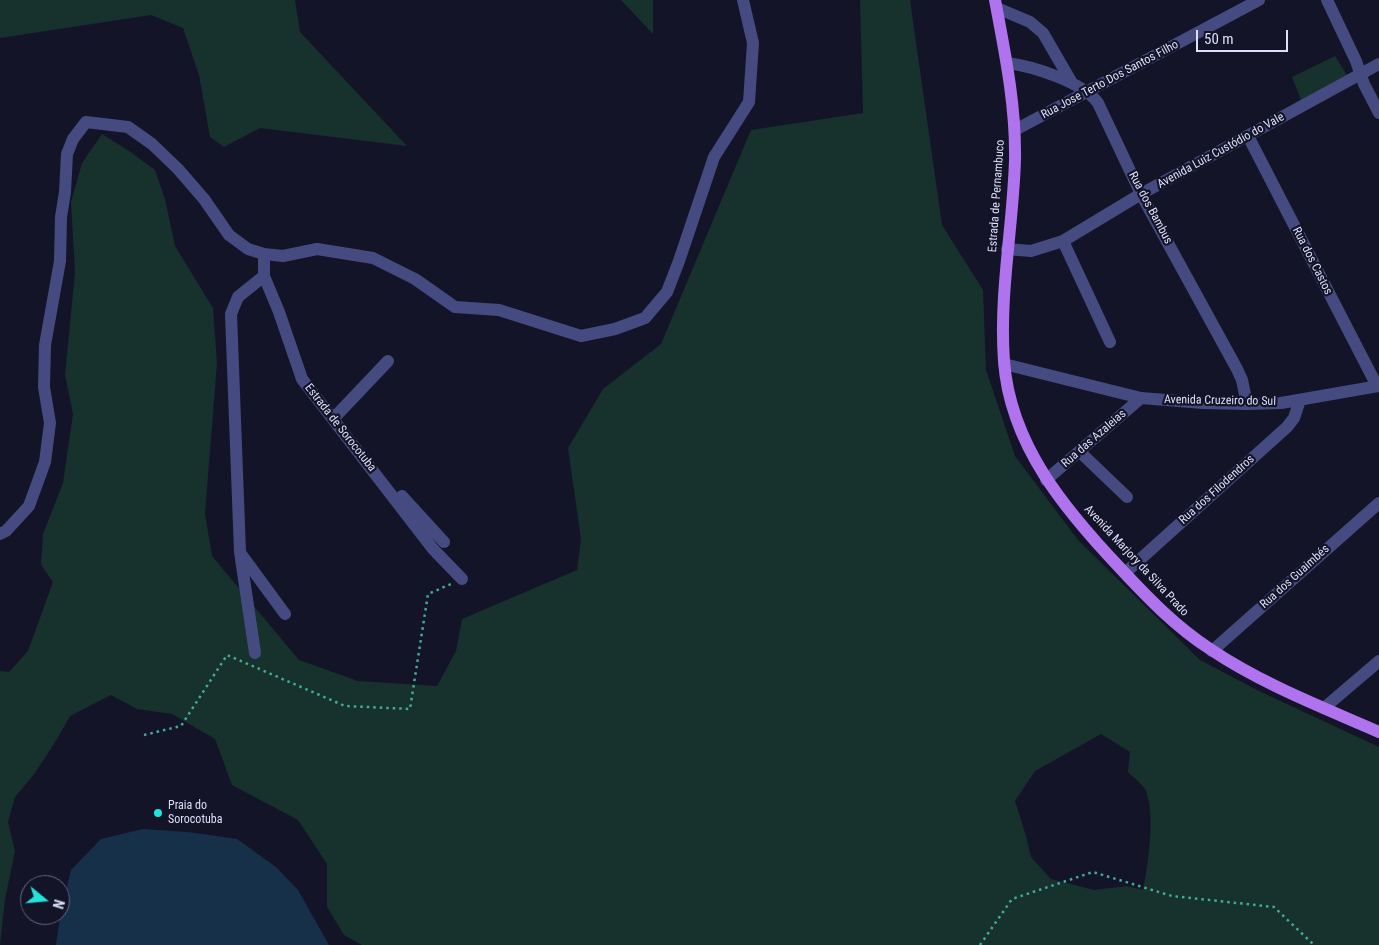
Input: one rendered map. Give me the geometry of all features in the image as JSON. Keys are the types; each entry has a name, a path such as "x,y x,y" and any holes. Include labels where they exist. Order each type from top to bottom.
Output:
{"main road":[{"name":"Estrada de Pernambuco","path":"996,4 1007,63 1015,130 1014,179 1003,317 1004,364"},
{"name":"Avenida Marjory da Silva Prado","path":"1004,364 1010,395 1019,423 1030,451 1046,480 1081,525 1157,607 1183,630 1212,651 1258,677 1379,732"}],"street":[{"path":"0,534 29,506 45,462 50,423 44,387 45,345 60,261 61,217 65,192 67,154 73,139 86,122 128,127 152,144 178,169 204,199 229,234 248,249 264,254 283,256 317,249 373,258 415,279 455,306 499,310 581,336 616,329 645,318 666,292 679,261 714,157 748,102 753,43 743,0"},
{"name":"Rua Jose Terto Dos Santos Filho","path":"1015,130 1259,0"},
{"path":"1327,0 1379,113"},
{"path":"996,4 1030,22 1043,33 1072,83"},
{"name":"Rua dos Bambus","path":"1007,63 1035,69 1072,83 1088,92 1098,103 1141,194 1237,369 1242,380 1247,404"},
{"name":"Avenida Luiz Custódio do Vale","path":"1007,249 1031,251 1063,241 1141,194 1379,64"},
{"name":"Rua dos Castos","path":"1248,136 1378,386"},
{"path":"1063,241 1110,342"},
{"name":"Estrada de Sorocotuba","path":"264,254 264,276 280,312 302,379 333,419 435,538 462,579"},
{"path":"255,653 240,552 231,314 238,297 264,276"},
{"path":"333,419 388,361"},
{"name":"Avenida Cruzeiro do Sul","path":"1004,364 1141,398 1203,403 1247,404 1300,400 1378,386"},
{"name":"Rua das Azaleias","path":"1046,480 1141,398"},
{"name":"Rua dos Filodendros","path":"1125,573 1287,427 1294,418 1300,400"},
{"path":"1080,452 1127,497"},
{"path":"397,490 435,538"},
{"name":"Rua dos Guaimbés","path":"1212,651 1379,502"},
{"path":"240,552 285,614"},
{"path":"1324,708 1379,661"}],"path":[{"path":"144,736 181,726 227,655 345,706 410,709 428,594 462,579"},
{"path":"980,945 1012,899 1093,872 1172,896 1274,906 1314,945"}],"green space":[{"path":"0,0 295,0 300,32 407,146 260,128 224,147 210,137 199,75 183,28 151,15 0,38"},
{"path":"621,0 653,0 653,34"},
{"path":"860,0 910,0 942,225 983,290 986,370 1015,456 1078,540 1200,660 1259,691 1379,747 1379,945 362,945 344,935 327,907 327,864 298,820 232,785 215,739 172,714 137,709 111,695 70,716 35,773 15,797 8,822 15,851 5,899 0,945 0,671 9,672 28,651 53,582 41,565 43,534 63,483 73,414 65,375 75,272 71,202 82,163 102,134 155,170 165,199 175,246 213,308 217,363 205,514 212,556 299,660 358,681 437,686 456,651 462,619 577,570 581,539 568,448 603,389 661,344 751,130 863,113","holes":["1101,734 1130,752 1128,772 1145,789 1150,811 1149,853 1143,890 1127,886 1094,890 1051,879 1031,857 1015,801 1035,771"]},
{"path":"1335,56 1350,80 1303,105 1292,77"}],"water":[{"path":"143,829 188,832 237,839 276,867 298,890 329,945 56,945 59,925 70,925 71,870 101,839"}],"place":[{"name":"Praia do Sorocotuba","path":"158,813"}]}
